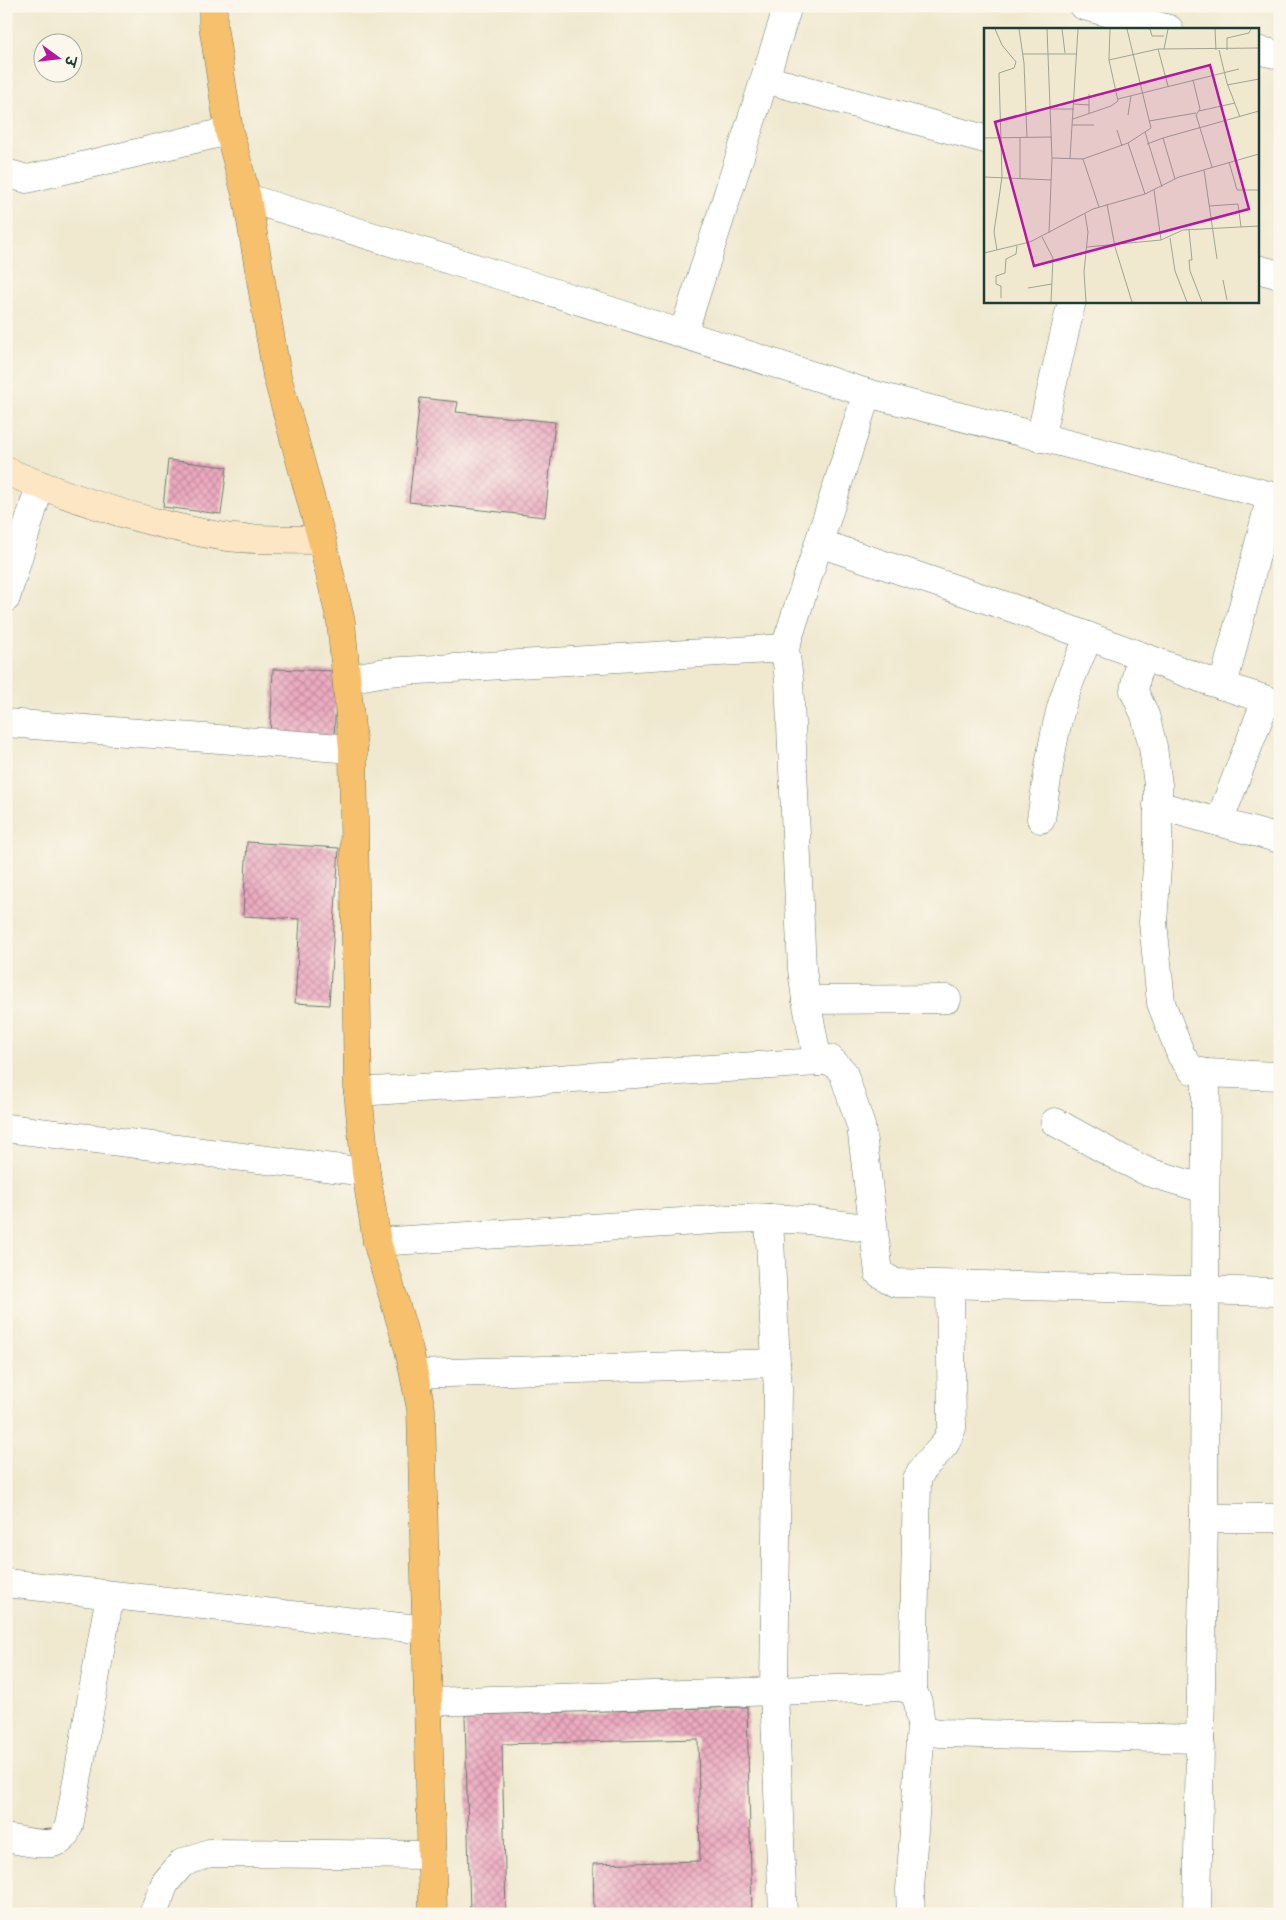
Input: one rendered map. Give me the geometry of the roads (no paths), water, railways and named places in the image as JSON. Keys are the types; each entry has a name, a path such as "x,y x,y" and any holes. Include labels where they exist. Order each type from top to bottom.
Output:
{"highway":[{"path":"212,6 230,131 246,198 276,376 322,540 341,622 353,749 358,1092 366,1172 377,1242 403,1325 421,1409 433,1914"}],"main road":[{"path":"6,471 40,486 97,506 163,525 228,537 322,540"}],"street":[{"path":"683,334 788,6"},
{"path":"1084,6 1153,22"},
{"path":"1258,50 1280,55"},
{"path":"765,79 984,139"},
{"path":"6,173 27,179 230,131"},
{"path":"246,198 506,277 866,393 1275,497 1222,686"},
{"path":"1258,269 1280,275"},
{"path":"1040,438 1072,302"},
{"path":"818,1062 802,969 789,680 785,648 866,393"},
{"path":"6,598 40,486"},
{"path":"818,543 1018,610 1222,686 1273,702 1219,822"},
{"path":"1041,819 1055,734 1063,702 1073,671 1089,637"},
{"path":"347,678 386,672 785,648"},
{"path":"1140,656 1134,691 1145,715 1153,747 1158,785 1158,853 1153,922 1161,1004 1181,1055 1192,1070 1206,1073 1280,1076"},
{"path":"6,722 353,749"},
{"path":"1157,805 1280,839"},
{"path":"806,1000 947,999"},
{"path":"358,1092 818,1062 830,1059 843,1072 861,1126 879,1273 896,1284 1280,1292"},
{"path":"1197,1914 1204,1518 1206,1073"},
{"path":"1055,1122 1148,1172 1205,1189"},
{"path":"6,1128 366,1172"},
{"path":"377,1242 728,1219 769,1218 806,1220 873,1229"},
{"path":"769,1218 778,1389 774,1691 783,1914"},
{"path":"911,1914 910,1890 921,1725 918,1702 913,1691 918,1480 924,1467 945,1444 952,1428 950,1285"},
{"path":"415,1374 776,1363"},
{"path":"1204,1518 1280,1518"},
{"path":"6,1583 427,1630"},
{"path":"6,1838 38,1843 54,1843 63,1838 69,1826 110,1595"},
{"path":"428,1702 901,1687 913,1691"},
{"path":"921,1725 929,1731 940,1733 1200,1739"},
{"path":"153,1914 165,1883 182,1863 209,1853 432,1856"}]}
